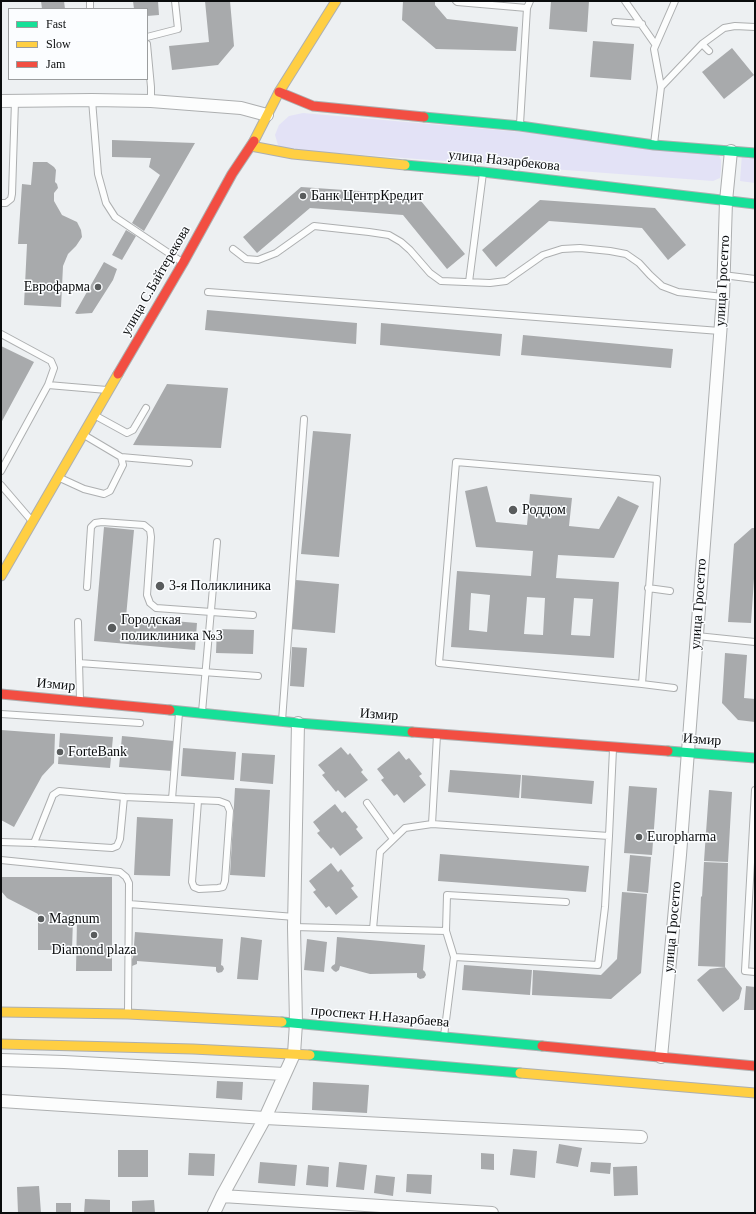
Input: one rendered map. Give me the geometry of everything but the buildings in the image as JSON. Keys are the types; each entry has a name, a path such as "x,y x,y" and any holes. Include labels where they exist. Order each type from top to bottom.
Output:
{"main road":[{"name":"улица С.Байтерекова","path":"1,576 183,263 232,174 251,146 279,92 336,1"},
{"path":"279,92 313,106 520,126 654,145 755,153"},
{"name":"улица Назарбекова","path":"251,146 293,154 483,172 755,204"},
{"name":"Измир","path":"1,694 298,723 755,758"},
{"name":"проспект Н.Назарбаева","path":"1,1012 128,1014 296,1023 755,1066"},
{"path":"1,1044 193,1049 294,1054 755,1093"}],"street":[{"path":"1,101 151,101 240,108 267,115"},
{"name":"улица Гросетто","path":"661,1057 688,753 723,297 726,201 731,151"},
{"path":"214,1213 265,1118 294,1054 296,1023 294,922 298,723"},
{"path":"1,1060 284,1074"},
{"path":"1,1101 265,1118 641,1138"},
{"path":"222,1196 345,1208 492,1213"}],"lane":[{"path":"148,37 178,29 175,1"},
{"path":"456,1 527,8"},
{"path":"520,126 527,8 530,1"},
{"path":"625,1 655,44"},
{"path":"654,145 661,87 654,49 675,1"},
{"path":"615,22 642,24"},
{"path":"661,87 702,44 724,28 735,26 754,28"},
{"path":"702,44 709,51"},
{"path":"148,55 151,101"},
{"path":"92,100 98,174 106,203 115,217 183,263"},
{"path":"1,203 6,203 11,200 12,194 15,101"},
{"path":"469,282 483,172"},
{"path":"233,249 246,259 258,260 276,253 314,226 369,232 389,235 401,242 430,273 441,281 490,283 506,281 543,255 562,249 580,248 626,254 639,263 662,286 678,292 723,297"},
{"path":"723,275 755,279"},
{"path":"208,292 720,331"},
{"path":"1,334 51,361 54,368 48,385 1,471"},
{"path":"48,385 109,390"},
{"path":"94,415 127,433 133,430 146,408"},
{"path":"282,721 304,419"},
{"path":"83,435 121,457 188,463"},
{"path":"58,478 84,489 104,494 110,491 123,465 121,457"},
{"path":"642,684 657,478 456,462 439,663 674,688"},
{"path":"1,485 33,522"},
{"path":"87,587 90,527 95,523 102,522 144,525 150,530 151,537 147,596 156,608 253,615"},
{"path":"202,713 217,542"},
{"path":"648,588 670,591"},
{"path":"78,622 80,702"},
{"path":"697,636 755,642"},
{"path":"79,663 258,676"},
{"path":"172,799 179,711"},
{"path":"1,714 140,723"},
{"path":"432,824 437,734"},
{"path":"454,957 598,965 609,836 613,747"},
{"path":"755,790 754,830 745,971 755,972"},
{"path":"34,842 53,795 59,791 124,797 219,801 226,804 230,811 225,881 223,887 199,889 194,887 192,882 198,801"},
{"path":"1,842 34,842 112,848 117,846 120,839 124,797"},
{"path":"367,803 393,839"},
{"path":"373,929 380,852 404,828 432,824 609,836"},
{"path":"1,860 120,872 126,876 129,882 130,904 128,1014"},
{"path":"444,1037 454,957 446,931 447,895 566,902"},
{"path":"130,904 373,929 446,931"}],"shaded area":[{"path":"303,113 716,149 721,160 720,178 713,181 283,149 278,145 275,135 279,125 289,116"},
{"path":"742,154 755,155 755,183 740,181"}],"traffic: fast":[{"path":"424,117 520,126 654,145 755,153"},
{"path":"405,165 483,172 755,204"},
{"path":"170,710 298,723 412,732"},
{"path":"668,751 755,758"},
{"path":"282,1022 542,1046"},
{"path":"310,1055 520,1073"}],"traffic: slow":[{"path":"254,141 279,92 336,1"},
{"path":"251,146 293,154 405,165"},
{"path":"1,576 118,374"},
{"path":"1,1012 128,1014 282,1022"},
{"path":"1,1044 193,1049 310,1055"},
{"path":"520,1073 755,1093"}],"traffic: jam":[{"path":"279,92 313,106 424,117"},
{"path":"118,374 183,263 232,174 254,141"},
{"path":"1,694 170,710"},
{"path":"412,732 668,751"},
{"path":"542,1046 755,1066"}],"place":[{"name":"Банк ЦентрКредит","path":"303,196"},
{"name":"Еврофарма","path":"98,287"},
{"name":"Роддом","path":"513,510"},
{"name":"3-я Поликлиника","path":"160,586"},
{"name":"Городская поликлиника №3","path":"112,628"},
{"name":"ForteBank","path":"60,752"},
{"name":"Europharma","path":"639,837"},
{"name":"Magnum","path":"41,919"},
{"name":"Diamond plaza","path":"94,935"}]}
